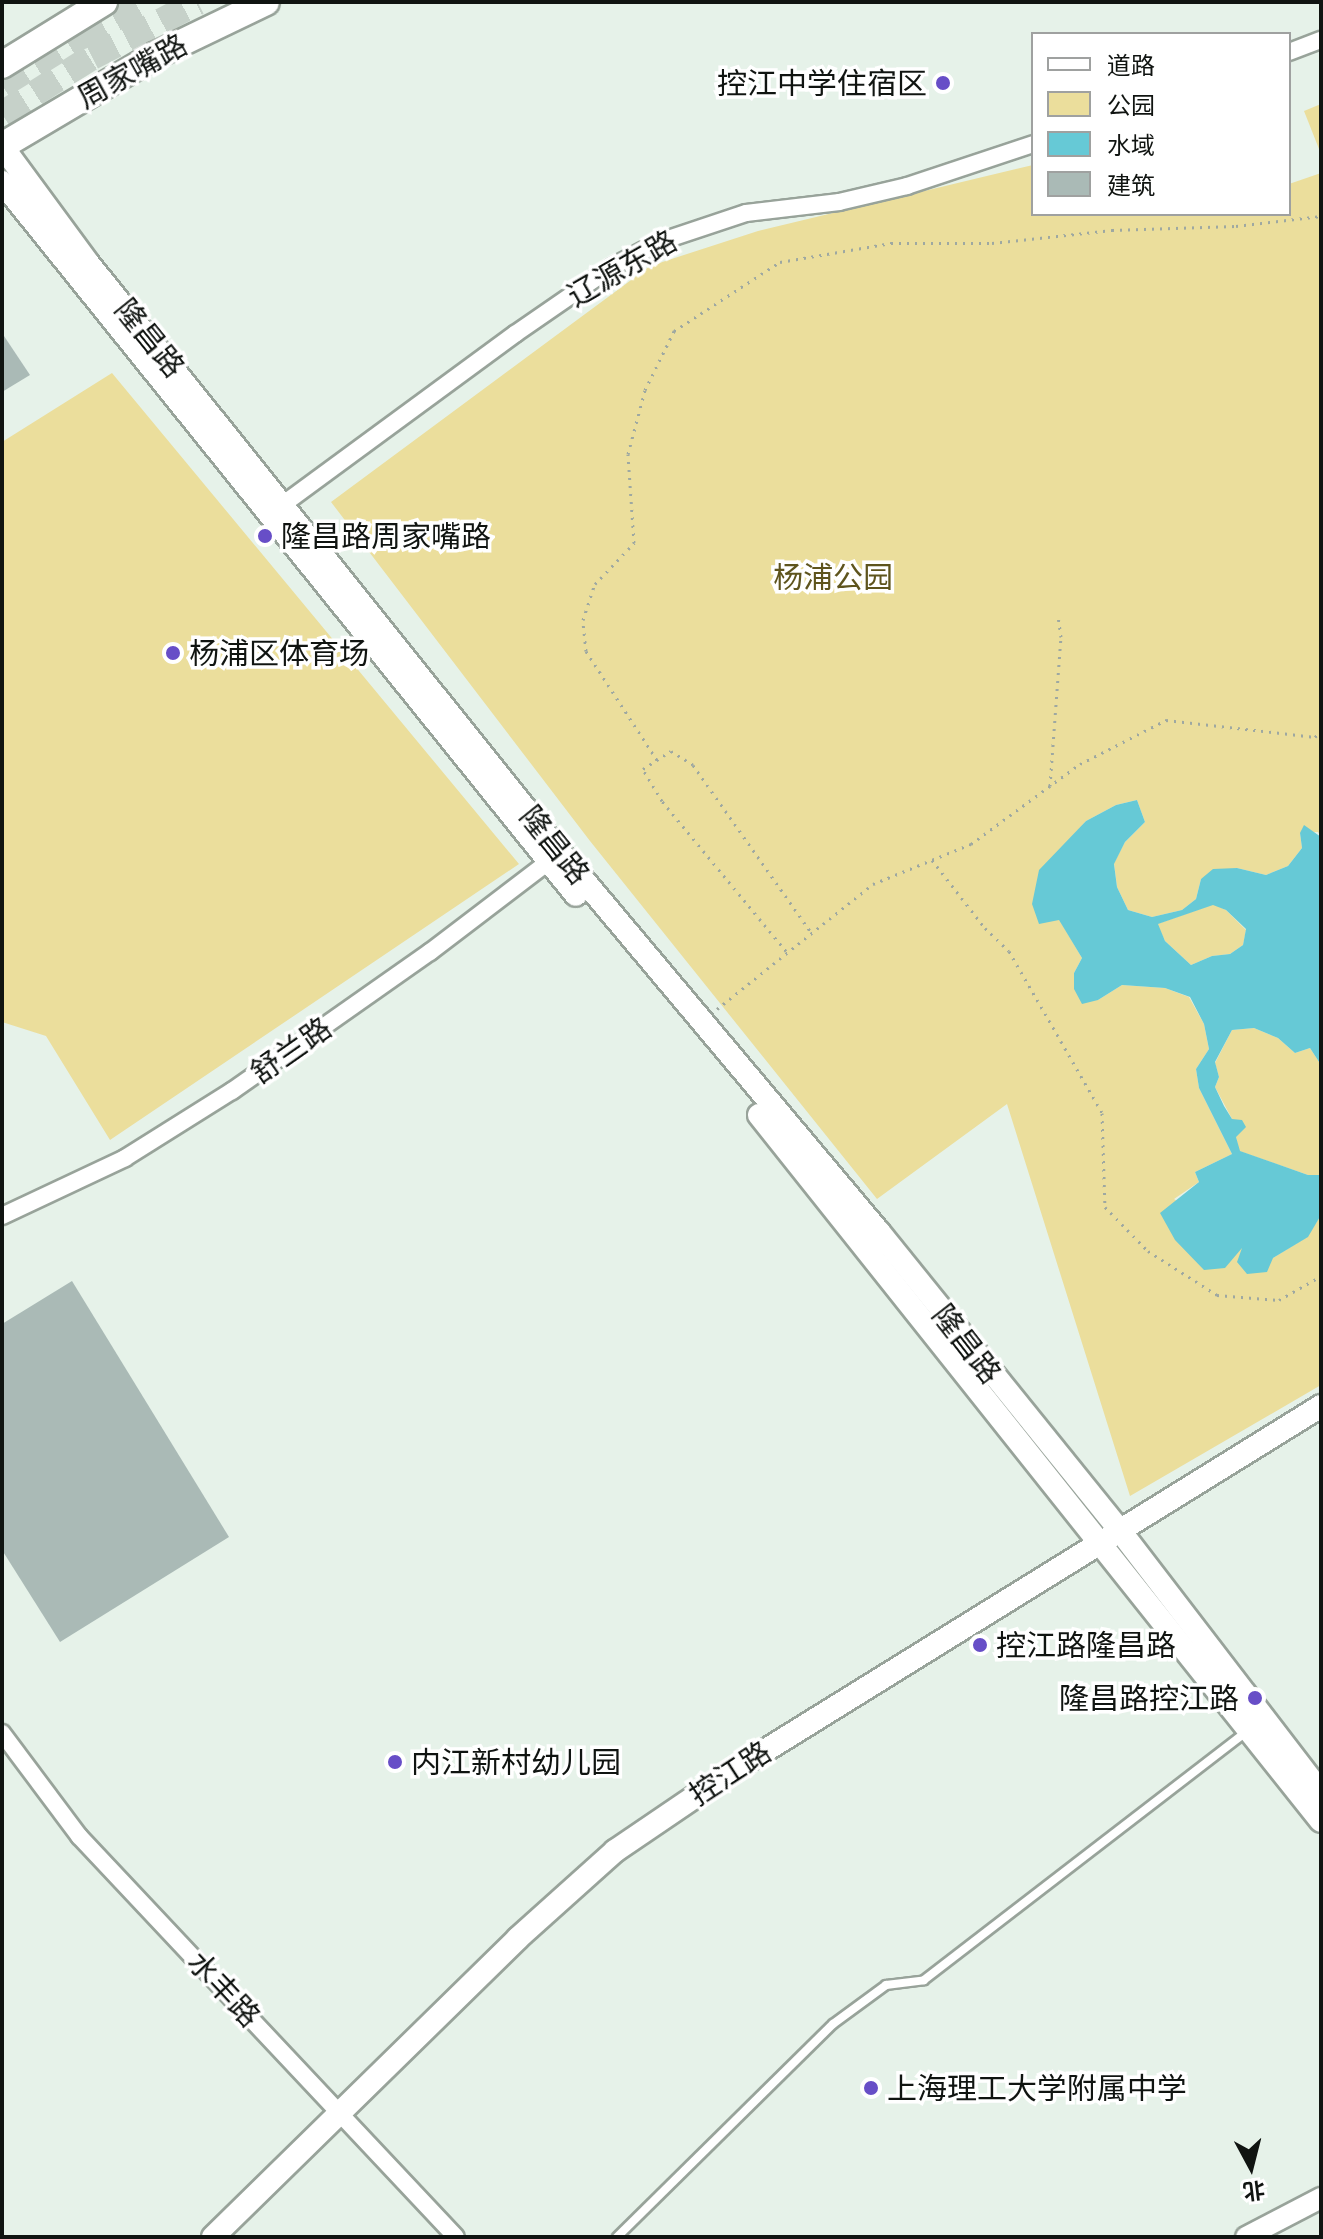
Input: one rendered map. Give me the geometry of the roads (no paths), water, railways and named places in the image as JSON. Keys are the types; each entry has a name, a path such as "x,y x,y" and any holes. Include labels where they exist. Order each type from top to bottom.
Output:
{"main road":[{"path":"2,65 104,2"},
{"name":"周家嘴路","path":"2,146 154,56 266,2"},
{"name":"隆昌路","path":"2,146 275,510"},
{"name":"隆昌路","path":"2,182 275,510 555,858 902,1298 1112,1538"},
{"name":"隆昌路","path":"555,858 702,1023 879,1232 1112,1538"},
{"name":"控江路","path":"213,2237 518,1938 615,1851 737,1768 1321,1406"},
{"path":"1112,1538 1248,1731 1321,1821"},
{"path":"1112,1538 1321,1793"}],"street":[{"path":"1291,51 1321,40"},
{"name":"辽源东路","path":"275,510 515,334 612,267 659,242 746,213 839,202 907,186 1031,145"},
{"name":"舒兰路","path":"2,1216 125,1158 232,1091 555,858"},
{"name":"水丰路","path":"2,1733 79,1836 456,2237"},
{"path":"1246,2237 1321,2198"}],"lane":[{"path":"617,2237 833,2024 886,1985 924,1980 1248,1731"}],"water":[{"path":"1137,800 1145,822 1125,842 1114,864 1117,887 1128,910 1152,917 1182,910 1196,899 1201,879 1213,869 1237,868 1266,875 1288,866 1302,848 1300,833 1304,825 1321,837 1321,1065 1310,1048 1295,1053 1278,1038 1254,1028 1232,1030 1215,1062 1219,1077 1215,1087 1224,1106 1232,1119 1242,1120 1246,1127 1236,1137 1240,1151 1308,1175 1321,1175 1321,1215 1308,1237 1273,1258 1267,1272 1247,1274 1237,1262 1242,1248 1225,1268 1204,1270 1175,1240 1160,1213 1199,1182 1195,1172 1232,1154 1199,1088 1196,1069 1209,1049 1204,1024 1190,997 1165,988 1122,985 1098,1000 1082,1004 1074,989 1074,973 1082,958 1059,920 1039,924 1032,904 1039,870 1086,821 1116,805","holes":["1213,905 1226,910 1246,929 1243,945 1230,954 1212,956 1191,965 1165,941 1158,924"]}],"tunnel":[{"path":"2,85 80,37 146,2"},
{"path":"2,114 92,57 198,2"}],"place":[{"name":"控江中学住宿区","path":"943,83"},
{"name":"隆昌路周家嘴路","path":"265,536"},
{"name":"杨浦区体育场","path":"173,653"},
{"name":"控江路隆昌路","path":"980,1645"},
{"name":"隆昌路控江路","path":"1255,1698"},
{"name":"内江新村幼儿园","path":"395,1762"},
{"name":"上海理工大学附属中学","path":"871,2088"}],"park label":[{"name":"杨浦公园","path":"833,577"}]}
